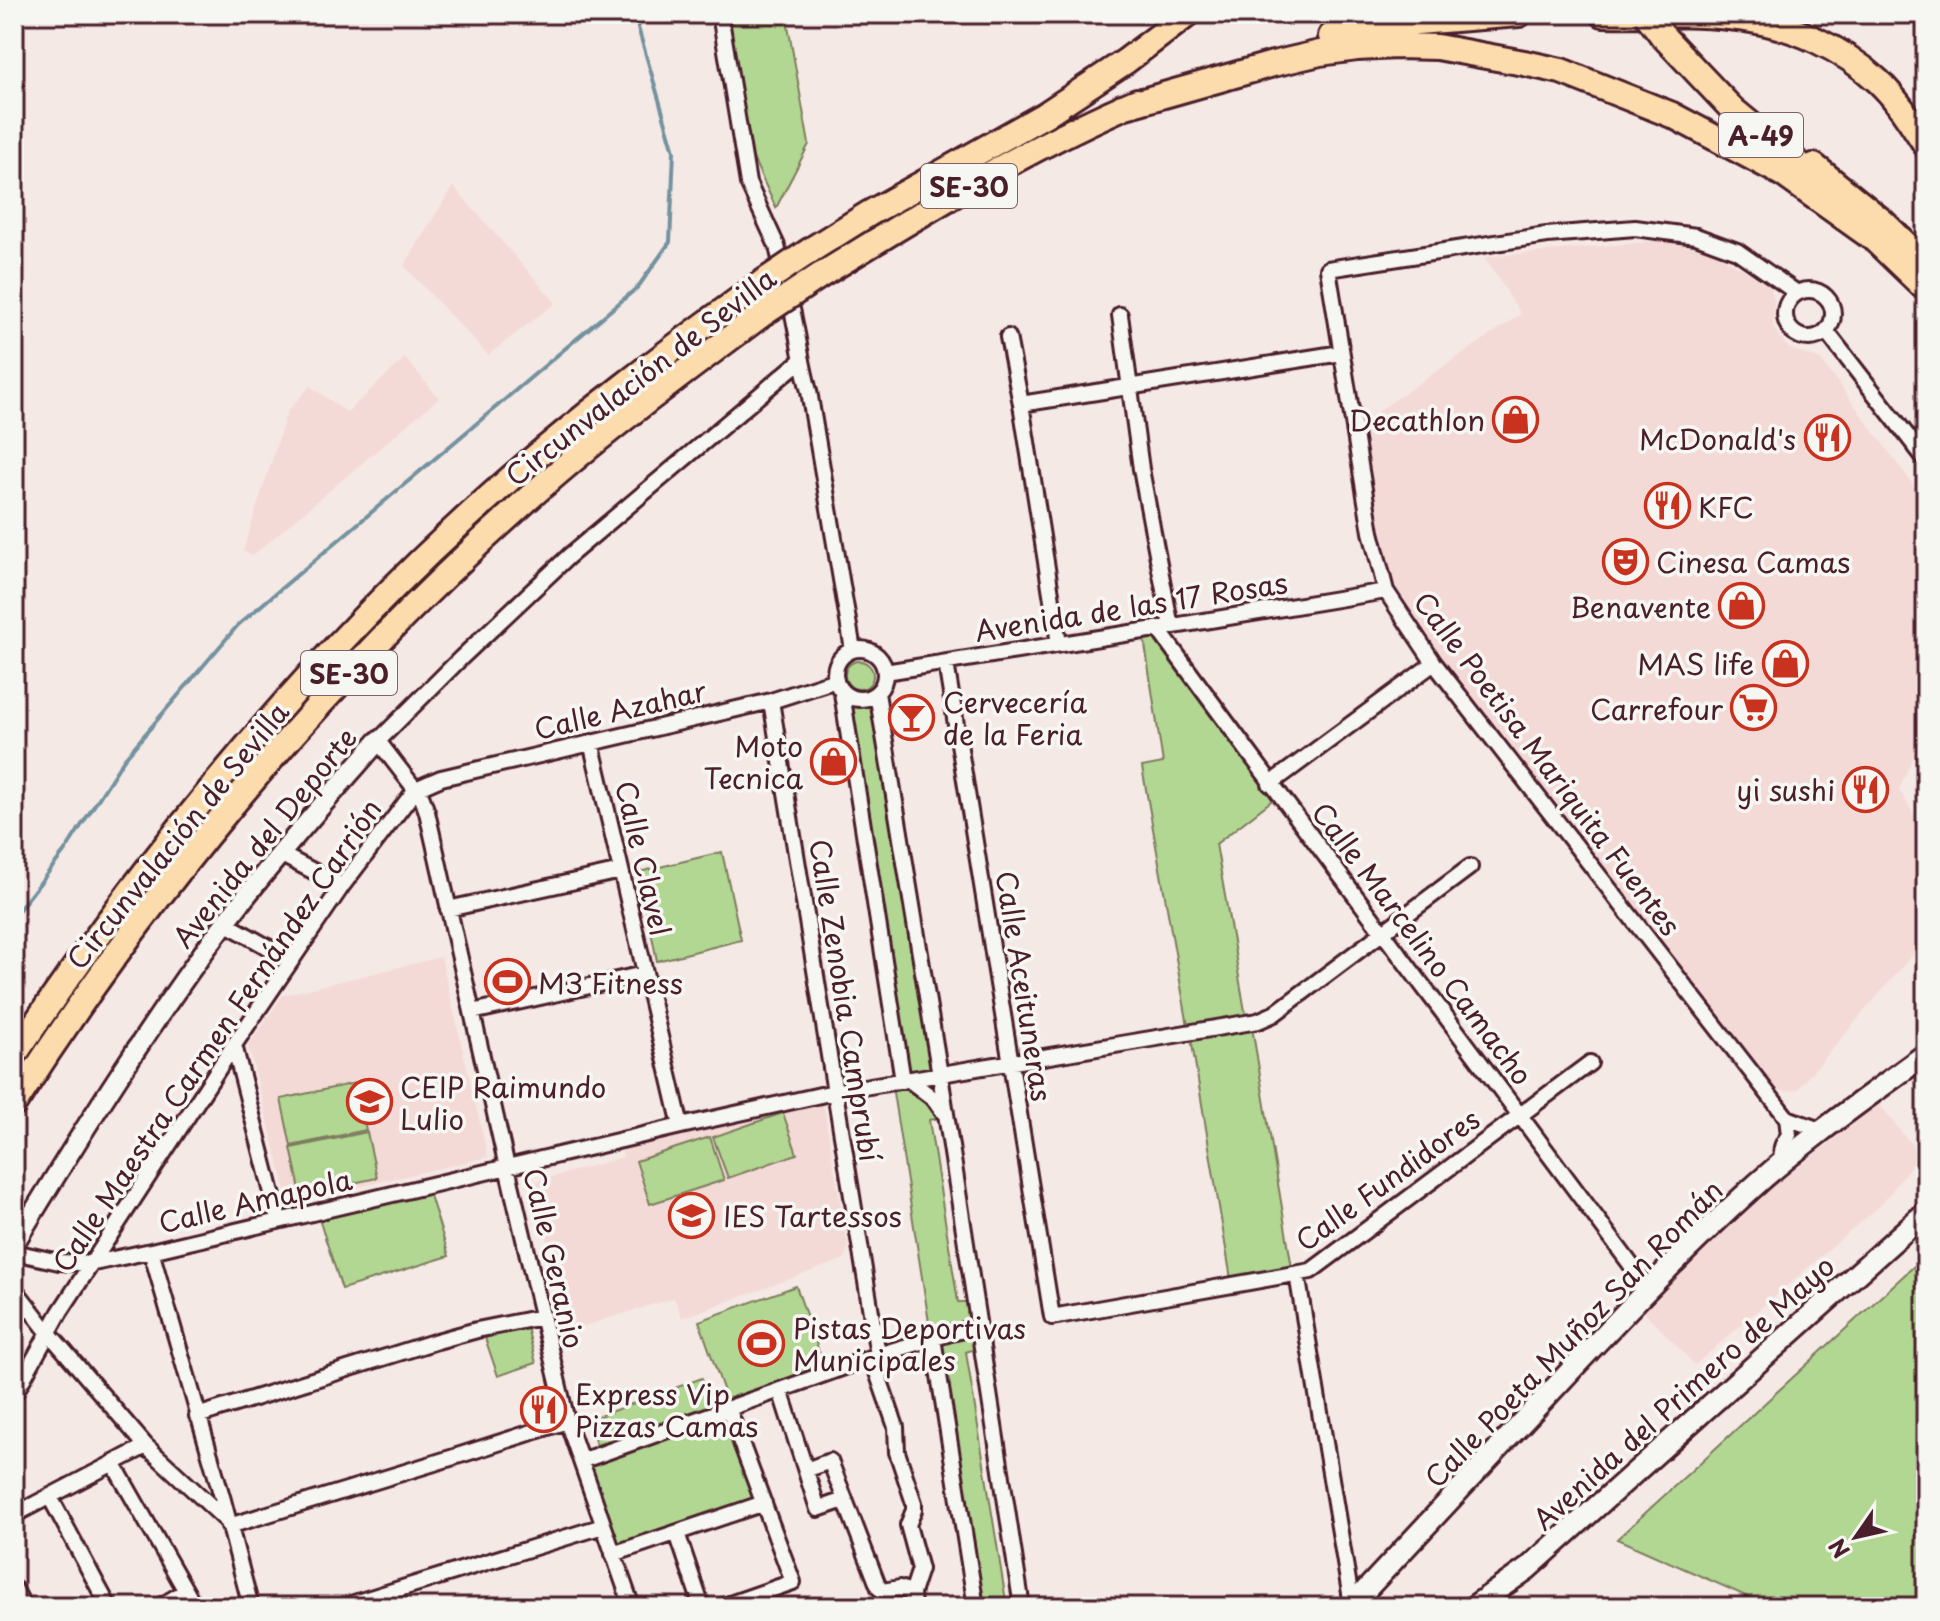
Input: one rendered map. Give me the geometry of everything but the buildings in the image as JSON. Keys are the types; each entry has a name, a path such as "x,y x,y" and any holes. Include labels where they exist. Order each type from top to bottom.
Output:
{"highway":[{"path":"1149,44 1179,14"},
{"name":"Circunvalación de Sevilla","path":"14,1055 135,884 283,704 451,532 528,464 652,363 756,287 870,213 1046,114 1188,14"},
{"path":"1046,114 1096,91 1127,72 1205,14"},
{"name":"Circunvalación de Sevilla","path":"14,1104 153,904 259,773 369,652 434,585 542,487 637,408 761,315 977,181 1122,107 1192,77 1271,51 1335,35 1417,22 1519,14"},
{"path":"1603,14 1745,19 1795,31 1856,62 1880,83 1911,120 1926,145"},
{"name":"A-49","path":"1646,14 1667,28 1732,109 1926,271"},
{"path":"1667,28 1735,97 1883,222 1926,264"},
{"path":"1122,107 1273,64 1357,48 1437,47 1561,71 1684,121 1783,174 1874,239 1926,289"},
{"path":"1871,222 1926,279"}],"main road":[{"name":"Calle Poeta Muñoz San Román","path":"1351,1606 1648,1288 1750,1190 1926,1054"},
{"name":"Avenida del Primero de Mayo","path":"1473,1607 1527,1569 1926,1212"}],"street":[{"path":"720,14 748,183 777,246 795,321 853,650"},
{"name":"Calle Poetisa Mariquita Fuentes","path":"1787,1118 1434,663 1386,591 1371,532 1328,269 1547,235 1635,228 1696,236 1737,251 1797,293"},
{"path":"1811,290 1825,296 1833,310 1826,331 1813,338 1798,335 1792,330 1785,318 1785,311 1797,293 1811,290"},
{"name":"Calle Marcelino Camacho","path":"1120,315 1164,628 1270,784 1648,1288"},
{"path":"1826,331 1926,460"},
{"path":"1008,337 1059,644"},
{"path":"1021,404 1341,353"},
{"name":"Avenida del Deporte","path":"14,1244 123,1070 225,923 378,741 569,556 800,361"},
{"name":"Avenida de las 17 Rosas","path":"885,672 1386,591"},
{"path":"839,686 854,699 877,693 885,672 882,663 870,651 853,650 841,658 837,666 839,686 906,1080 934,1099 946,1117"},
{"name":"Calle Aceituneras","path":"946,663 1052,1317"},
{"path":"1270,784 1434,663"},
{"name":"Calle Azahar","path":"416,789 441,778 839,686"},
{"path":"877,693 1022,1607"},
{"name":"Calle Zenobia Camprubí","path":"771,701 875,1357 896,1427 897,1452 914,1503 908,1525 920,1569 912,1600"},
{"name":"Calle Geranio","path":"378,741 416,789 427,812 567,1421 632,1607"},
{"name":"Calle Clavel","path":"591,742 681,1126"},
{"name":"Calle Maestra Carmen Fernández Carrión","path":"14,1395 48,1332 234,1045 342,886 416,789"},
{"path":"280,854 342,886"},
{"name":"Calle Amapola","path":"14,1252 59,1262 94,1263 834,1092 1262,1019 1274,1014 1470,867"},
{"path":"448,909 621,871"},
{"path":"225,923 291,960"},
{"path":"472,1012 644,974"},
{"path":"234,1045 279,1220"},
{"name":"Calle Fundidores","path":"1052,1317 1311,1271 1590,1063"},
{"path":"1783,1162 1782,1144 1789,1135 1787,1118 1823,1131"},
{"path":"151,1251 251,1607"},
{"path":"1297,1274 1351,1606"},
{"path":"14,1288 146,1446 228,1523"},
{"path":"197,1416 437,1341 542,1317"},
{"path":"581,1461 875,1357 978,1327"},
{"path":"933,1338 976,1607"},
{"path":"780,1390 818,1509 844,1500"},
{"path":"721,1607 793,1582 728,1408"},
{"path":"228,1523 567,1421"},
{"path":"14,1515 146,1446"},
{"path":"806,1470 830,1461 879,1588 883,1591 900,1588 912,1600"},
{"path":"113,1463 195,1607"},
{"path":"200,1496 213,1495 219,1486"},
{"path":"50,1497 109,1607"},
{"path":"613,1554 764,1503"},
{"path":"341,1607 603,1526"},
{"path":"677,1533 702,1607"},
{"path":"14,1588 24,1607"},
{"path":"159,1607 186,1591"}],"shaded area":[{"path":"453,186 556,303 488,355 404,266"},
{"path":"1657,241 1709,249 1770,287 1774,299 1773,327 1788,348 1821,360 1926,502 1926,742 1917,748 1899,790 1926,834 1926,939 1798,1089 1787,1092 1775,1089 1403,606 1388,570 1378,531 1366,441 1368,418 1521,314 1484,257"},
{"path":"405,358 439,398 252,556 243,551 287,412 310,386 347,412"},
{"name":"CEIP Raimundo Lulio","path":"441,957 488,1157 289,1203 248,1046 283,995"},
{"name":"IES Tartessos","path":"823,1102 848,1247 845,1259 682,1318 674,1298 568,1331 534,1182 623,1157 622,1148"},
{"path":"1879,1104 1919,1154 1882,1204 1695,1365 1642,1310 1738,1214"}],"green space":[{"path":"727,14 786,14 809,144 776,208 751,154"},
{"path":"1144,638 1155,639 1162,646 1275,798 1216,844 1246,1017 1188,1026 1142,767 1163,763"},
{"path":"859,661 869,665 873,675 869,685 859,689 849,685 845,675 849,665"},
{"path":"876,701 937,1072 906,1076 845,702 859,707"},
{"path":"722,852 741,940 657,961 639,872"},
{"path":"1252,1027 1292,1268 1231,1279 1191,1038"},
{"path":"356,1083 366,1130 291,1146 281,1099"},
{"path":"904,1084 935,1107 939,1118 929,1120 958,1302 968,1302 971,1325 931,1335 892,1086"},
{"path":"783,1113 797,1154 728,1178 713,1137"},
{"path":"367,1132 377,1178 301,1194 291,1148"},
{"path":"710,1137 724,1180 650,1204 636,1161"},
{"path":"428,1189 449,1256 342,1289 318,1216"},
{"path":"1926,1258 1926,1607 1743,1607 1746,1596 1617,1539 1913,1267"},
{"name":"Pistas Deportivas Municipales","path":"796,1286 824,1366 727,1400 699,1321"},
{"path":"527,1327 536,1363 498,1376 485,1338"},
{"path":"971,1334 977,1348 966,1352 1007,1607 981,1607 936,1340"},
{"path":"702,1378 712,1406 596,1445 588,1420"},
{"path":"726,1418 755,1498 617,1546 589,1466"}],"waterway":[{"path":"14,916 65,851 124,759 238,625 638,287 670,242 674,151 634,14"}],"place":[{"name":"Decathlon","path":"1516,419"},
{"name":"McDonald's","path":"1827,438"},
{"name":"KFC","path":"1667,506"},
{"name":"Cinesa Camas","path":"1625,561"},
{"name":"Benavente","path":"1742,606"},
{"name":"MAS life","path":"1785,663"},
{"name":"Carrefour","path":"1754,708"},
{"name":"Cervecería de la Feria","path":"912,717"},
{"name":"Moto Tecnica","path":"834,761"},
{"name":"yi sushi","path":"1866,789"},
{"name":"M3 Fitness","path":"507,982"},
{"name":"CEIP Raimundo Lulio","path":"369,1102"},
{"name":"IES Tartessos","path":"692,1215"},
{"name":"Pistas Deportivas Municipales","path":"762,1343"},
{"name":"Express Vip Pizzas Camas","path":"544,1409"}]}
